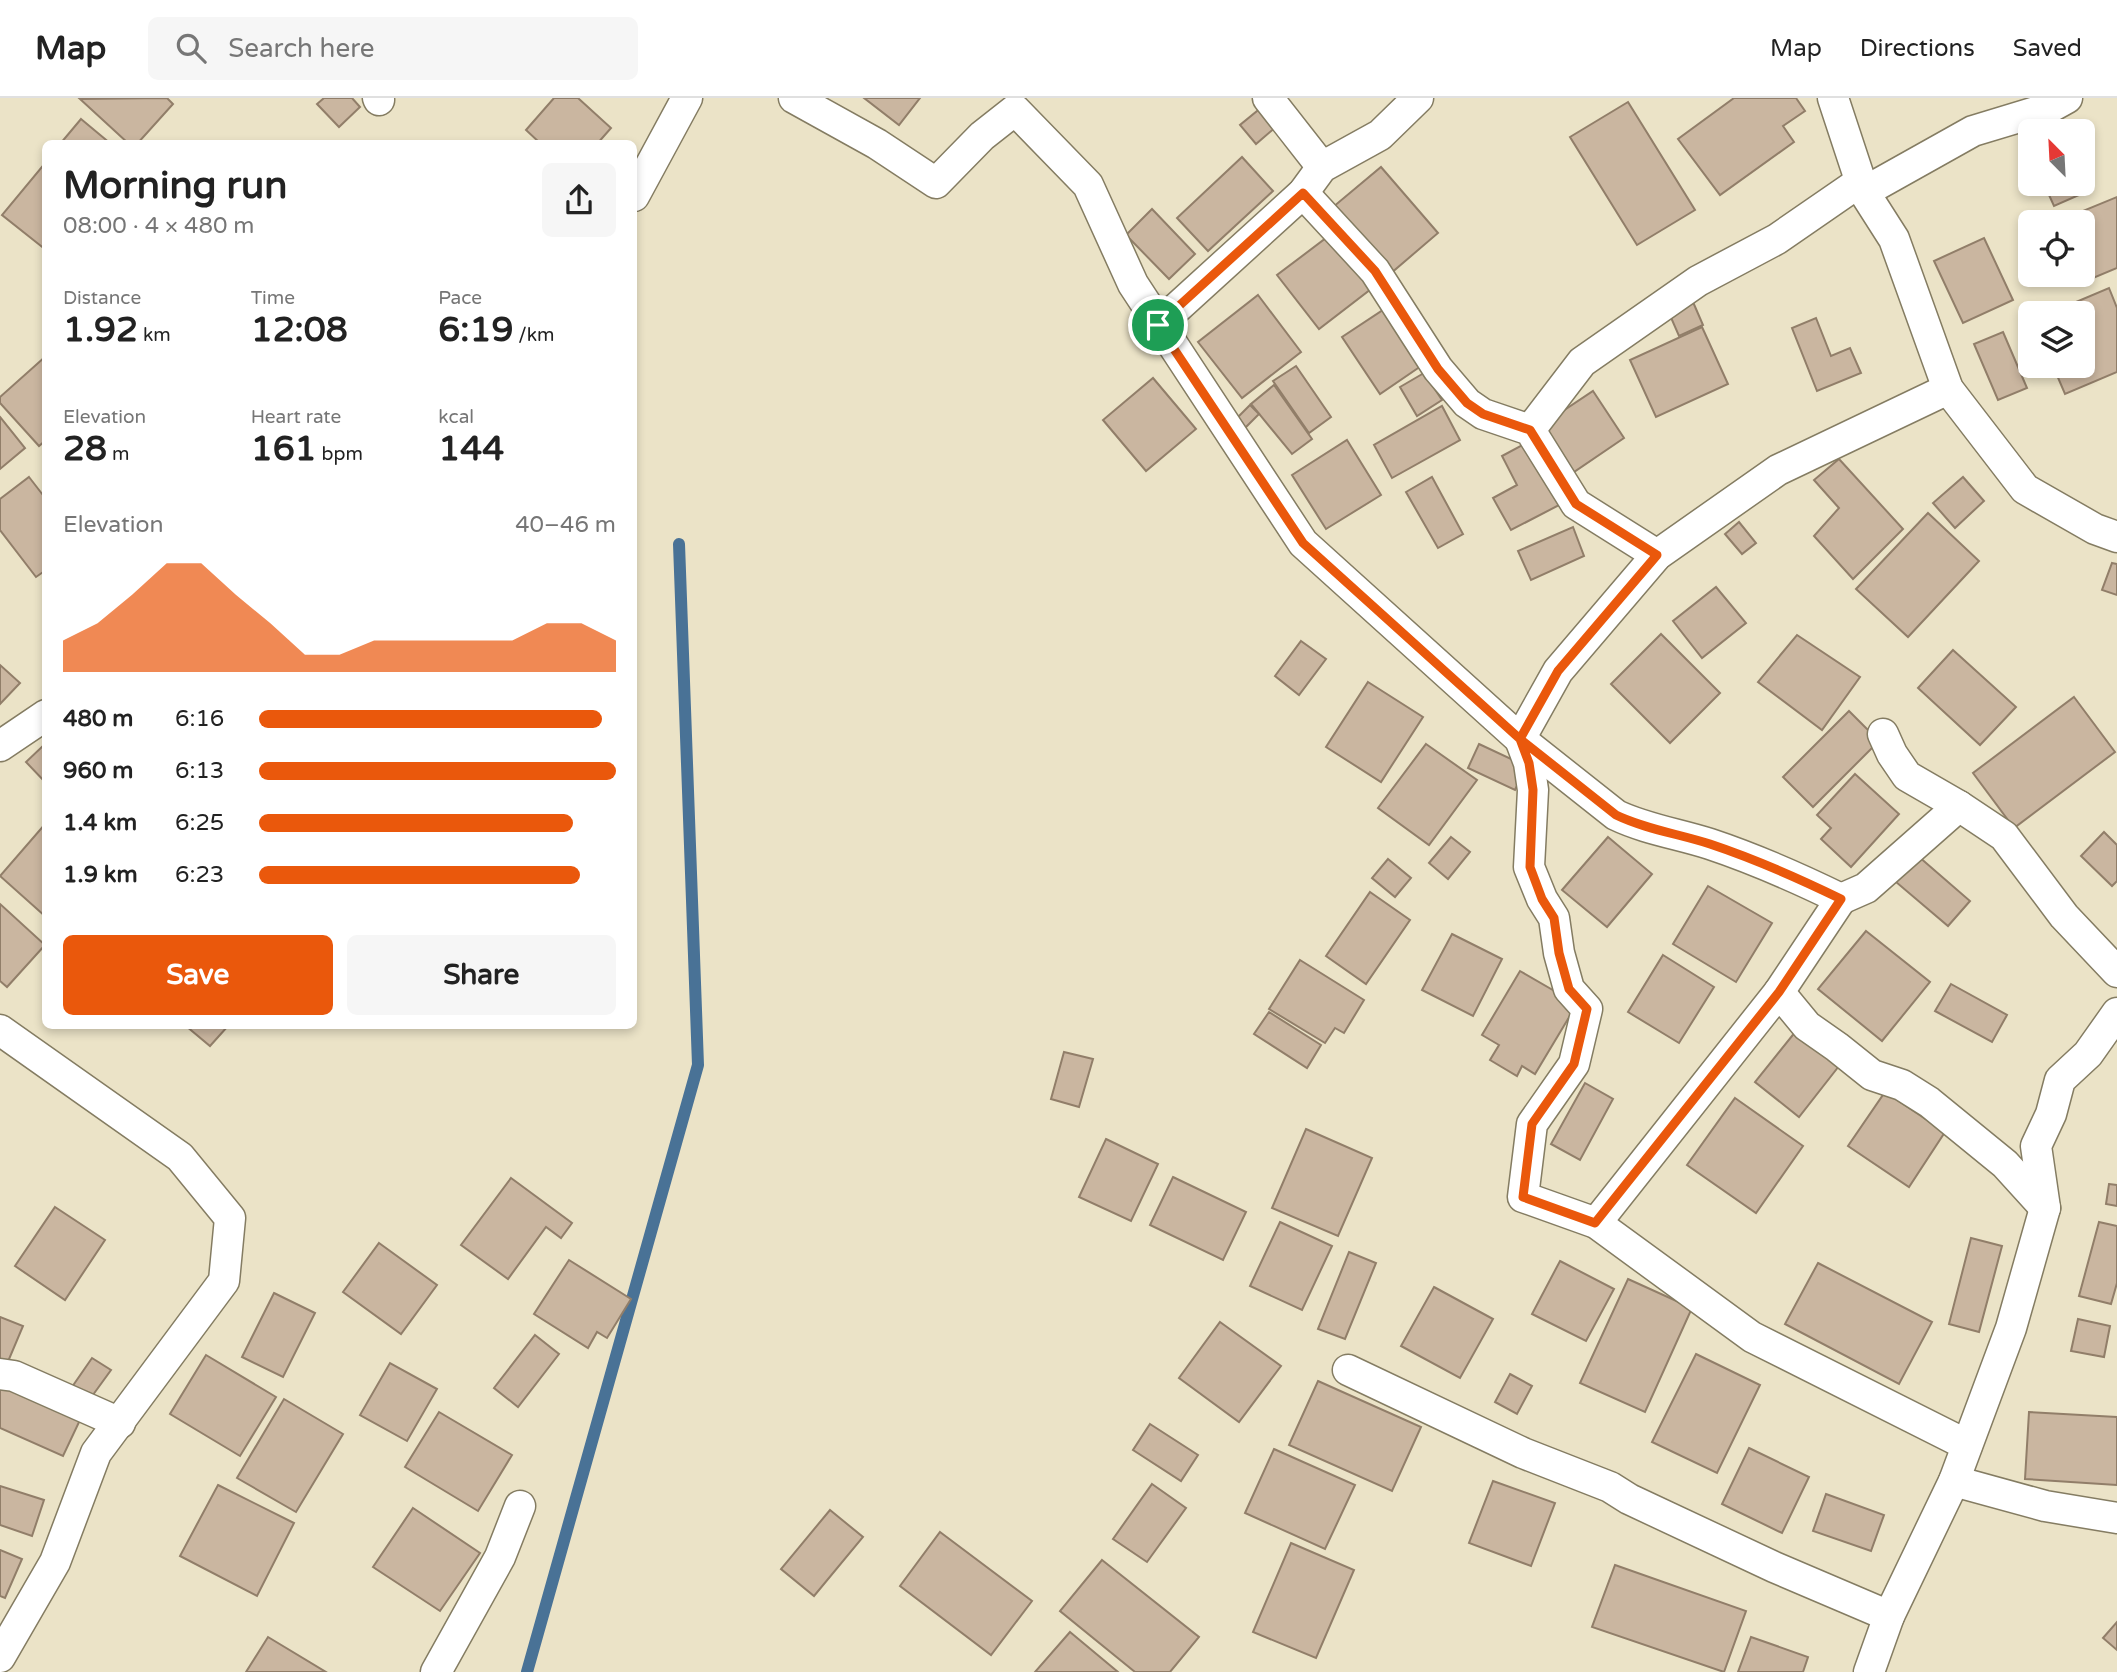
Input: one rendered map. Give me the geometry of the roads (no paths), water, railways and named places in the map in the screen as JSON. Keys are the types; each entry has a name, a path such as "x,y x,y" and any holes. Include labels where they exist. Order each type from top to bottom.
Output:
{"street":[{"path":"637,190 687,98"},
{"path":"794,98 877,144 936,183 1017,104 1088,185 1133,284 1303,543 1520,739 1616,815 1633,824 1712,844 1777,868 1841,899"},
{"path":"1268,98 1322,167"},
{"path":"1158,325 1303,193 1322,167 1380,135 1418,98"},
{"path":"1833,98 1862,187 1894,239 1948,388 2025,489 2095,529 2117,537"},
{"path":"1530,430 1582,362 1698,281 1777,239 1862,187 1973,131 2049,108 2067,98"},
{"path":"1303,193 1375,271 1438,369 1467,403 1483,414 1530,430 1576,504 1657,555"},
{"path":"1948,388 1778,470 1657,555 1558,671 1520,739 1529,763 1533,790 1530,867 1542,899 1554,918 1559,953 1569,989 1587,1009 1574,1064 1532,1124 1523,1197 1595,1223 1752,1337 1967,1445"},
{"path":"0,746 42,718"},
{"path":"1883,734 1892,754 1907,776 2004,836 2064,916 2117,972"},
{"path":"1595,1223 1779,992 1841,899 1866,888 1959,806"},
{"path":"1779,992 1807,1026 1872,1075 1902,1085 1929,1102 2005,1164 2045,1208"},
{"path":"1869,1672 1889,1616 1954,1481 2011,1328 2045,1208 2036,1146 2051,1114 2060,1080 2088,1054 2117,1013"},
{"path":"0,1030 180,1157 230,1218 224,1281 96,1453 55,1562 0,1657"},
{"path":"1348,1370 1523,1453 1610,1487 1629,1499 1774,1567 1889,1616"},
{"path":"0,1374 14,1376 120,1423"},
{"path":"1954,1481 2045,1506 2117,1518"},
{"path":"436,1672 500,1557 520,1506"}],"waterway":[{"path":"527,1672 698,1065 679,544"}]}
